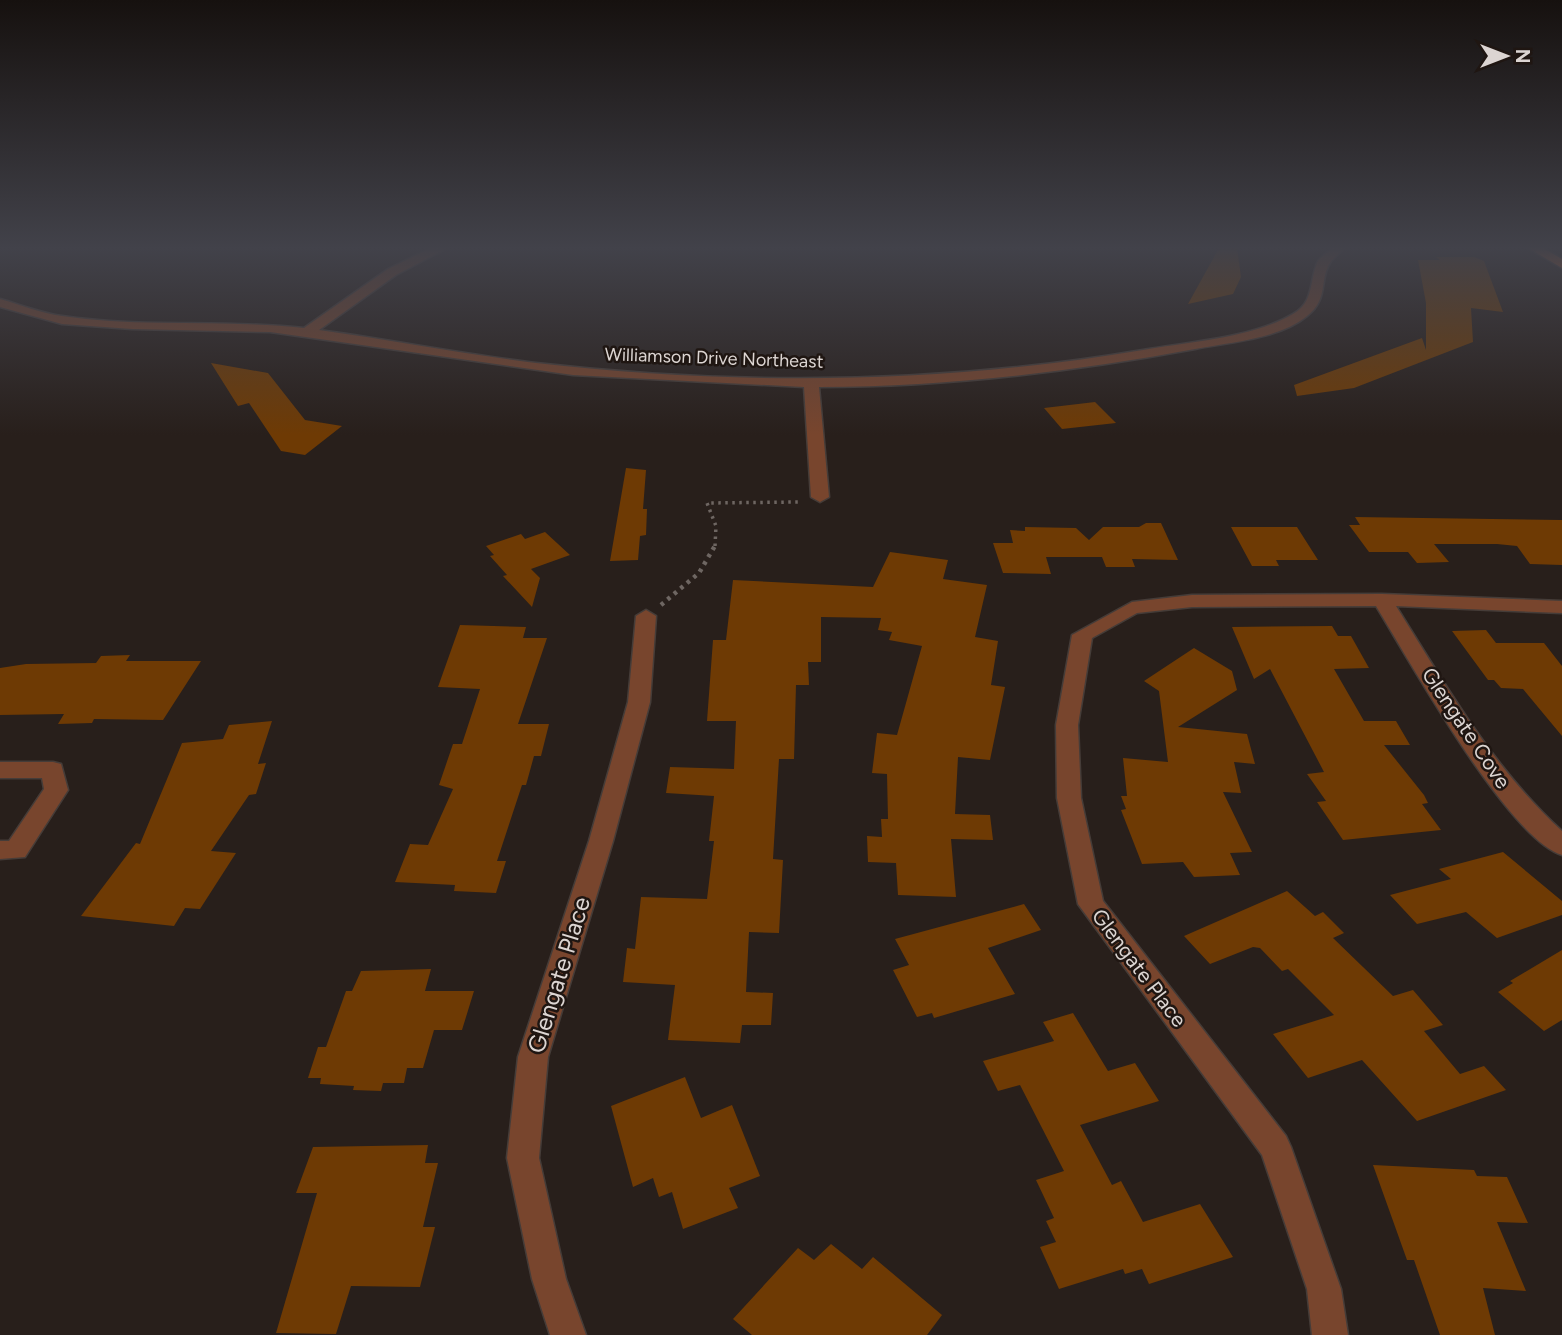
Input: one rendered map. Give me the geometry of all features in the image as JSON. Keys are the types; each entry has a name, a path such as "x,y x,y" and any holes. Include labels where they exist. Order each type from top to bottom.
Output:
{"street":[{"name":"Williamson Drive Northeast","path":"21,310 66,320 241,326 306,333 572,371 691,379 811,382 993,374 1256,333 1290,322 1308,310"},
{"path":"306,333 337,310"},
{"path":"811,382 820,497"},
{"name":"Glengate Place","path":"1330,1335 1324,1289 1275,1147 1091,904 1069,798 1067,726 1082,635 1132,608 1192,601 1382,600 1562,607"},
{"name":"Glengate Cove","path":"1382,600 1494,775 1562,846"},
{"name":"Glengate Place","path":"568,1335 549,1279 523,1158 532,1070 639,702 646,615"},
{"path":"0,770 53,770 56,790 16,850 0,850"}],"path":[{"path":"646,615 680,593 713,553 718,539 717,526 707,503 813,502 820,497"}],"building":[{"path":"1426,310 1471,310 1473,342 1354,388 1297,396 1294,385 1422,338 1426,350"},
{"path":"211,363 268,373 305,420 342,426 305,455 281,451 249,403 238,406"},
{"path":"1095,402 1116,423 1062,429 1044,408"},
{"path":"626,468 646,470 643,509 647,509 646,535 640,536 638,560 610,561"},
{"path":"1355,517 1562,520 1562,565 1530,564 1517,546 1497,544 1434,544 1449,562 1417,563 1408,552 1369,552 1349,525 1360,525"},
{"path":"1146,523 1161,523 1178,560 1132,559 1135,567 1106,567 1102,557 1046,557 1051,574 1003,573 993,543 1013,543 1010,530 1025,531 1025,527 1076,528 1089,540 1103,527 1139,527"},
{"path":"1231,527 1297,527 1318,560 1276,560 1279,566 1252,566"},
{"path":"545,532 570,555 531,569 540,578 532,607 503,576 507,575 490,556 494,555 486,546 521,534 525,539"},
{"path":"890,552 948,560 943,579 987,585 975,637 998,641 991,685 1005,687 990,760 958,757 955,814 990,815 993,840 951,839 956,897 898,895 896,863 868,862 867,836 882,837 881,819 888,819 887,774 872,773 877,733 897,735 922,646 889,640 892,632 878,630 881,618 821,617 821,662 808,662 809,685 796,685 794,759 779,759 773,859 783,860 779,933 749,932 746,992 773,993 771,1025 742,1025 740,1043 668,1040 675,985 623,982 627,948 635,949 641,897 707,899 714,841 709,841 714,796 666,793 670,767 734,769 736,721 707,721 713,640 726,640 733,580 873,587"},
{"path":"460,625 526,627 523,638 547,638 518,724 549,724 541,756 534,756 497,861 506,861 496,893 454,891 455,885 395,882 410,844 428,845 453,789 439,785 453,744 462,744 480,689 438,687"},
{"path":"1332,626 1338,636 1351,636 1369,668 1334,669 1364,721 1396,721 1410,745 1384,745 1424,795 1428,803 1422,804 1441,830 1343,840 1317,802 1326,801 1307,774 1324,772 1270,669 1254,679 1232,627"},
{"path":"1486,630 1496,643 1544,643 1562,666 1562,736 1523,689 1501,688 1494,680 1488,680 1452,631"},
{"path":"1194,648 1232,671 1237,690 1178,727 1247,734 1255,764 1234,762 1241,793 1223,792 1252,852 1230,853 1240,875 1194,877 1183,862 1142,864 1121,810 1126,809 1121,796 1127,796 1123,758 1168,762 1159,691 1144,681"},
{"path":"130,655 126,661 201,661 163,720 94,719 92,723 58,724 64,714 0,715 0,668 26,664 96,663 101,656"},
{"path":"272,721 258,764 266,763 256,794 249,795 211,851 236,853 200,909 185,908 174,926 81,916 136,843 140,844 182,743 223,739 229,725"},
{"path":"1503,852 1562,901 1562,915 1497,938 1466,912 1417,924 1390,895 1451,879 1439,869"},
{"path":"1287,891 1315,916 1323,912 1344,933 1333,938 1393,996 1413,990 1443,1025 1424,1031 1460,1074 1484,1066 1506,1090 1417,1121 1362,1060 1308,1078 1273,1034 1334,1015 1288,969 1282,971 1260,948 1253,947 1210,964 1184,936"},
{"path":"1024,904 1041,930 988,948 1015,994 934,1018 932,1013 917,1017 893,970 909,965 895,939"},
{"path":"1562,950 1562,1020 1544,1031 1498,992 1513,983 1510,981"},
{"path":"431,969 425,991 474,991 462,1030 434,1030 423,1068 407,1068 404,1083 383,1083 381,1091 353,1090 354,1086 320,1084 321,1078 308,1078 318,1047 326,1047 346,991 352,991 361,971"},
{"path":"1073,1013 1108,1071 1135,1063 1159,1101 1080,1125 1112,1185 1121,1181 1143,1222 1200,1204 1233,1257 1149,1284 1142,1269 1125,1274 1123,1269 1059,1289 1040,1247 1056,1242 1046,1221 1054,1218 1036,1180 1064,1171 1020,1085 998,1091 983,1061 1054,1041 1043,1022"},
{"path":"685,1077 701,1118 732,1105 760,1176 729,1188 738,1208 683,1229 672,1192 659,1197 653,1178 633,1187 611,1106"},
{"path":"428,1145 425,1163 438,1163 423,1227 435,1227 420,1287 351,1286 336,1334 276,1333 317,1193 296,1193 313,1147"},
{"path":"1373,1165 1474,1170 1477,1176 1507,1177 1528,1223 1497,1222 1526,1291 1483,1288 1495,1335 1440,1335 1414,1260 1407,1260"},
{"path":"831,1244 862,1269 873,1257 942,1315 927,1335 752,1335 733,1319 798,1248 814,1260"}]}
